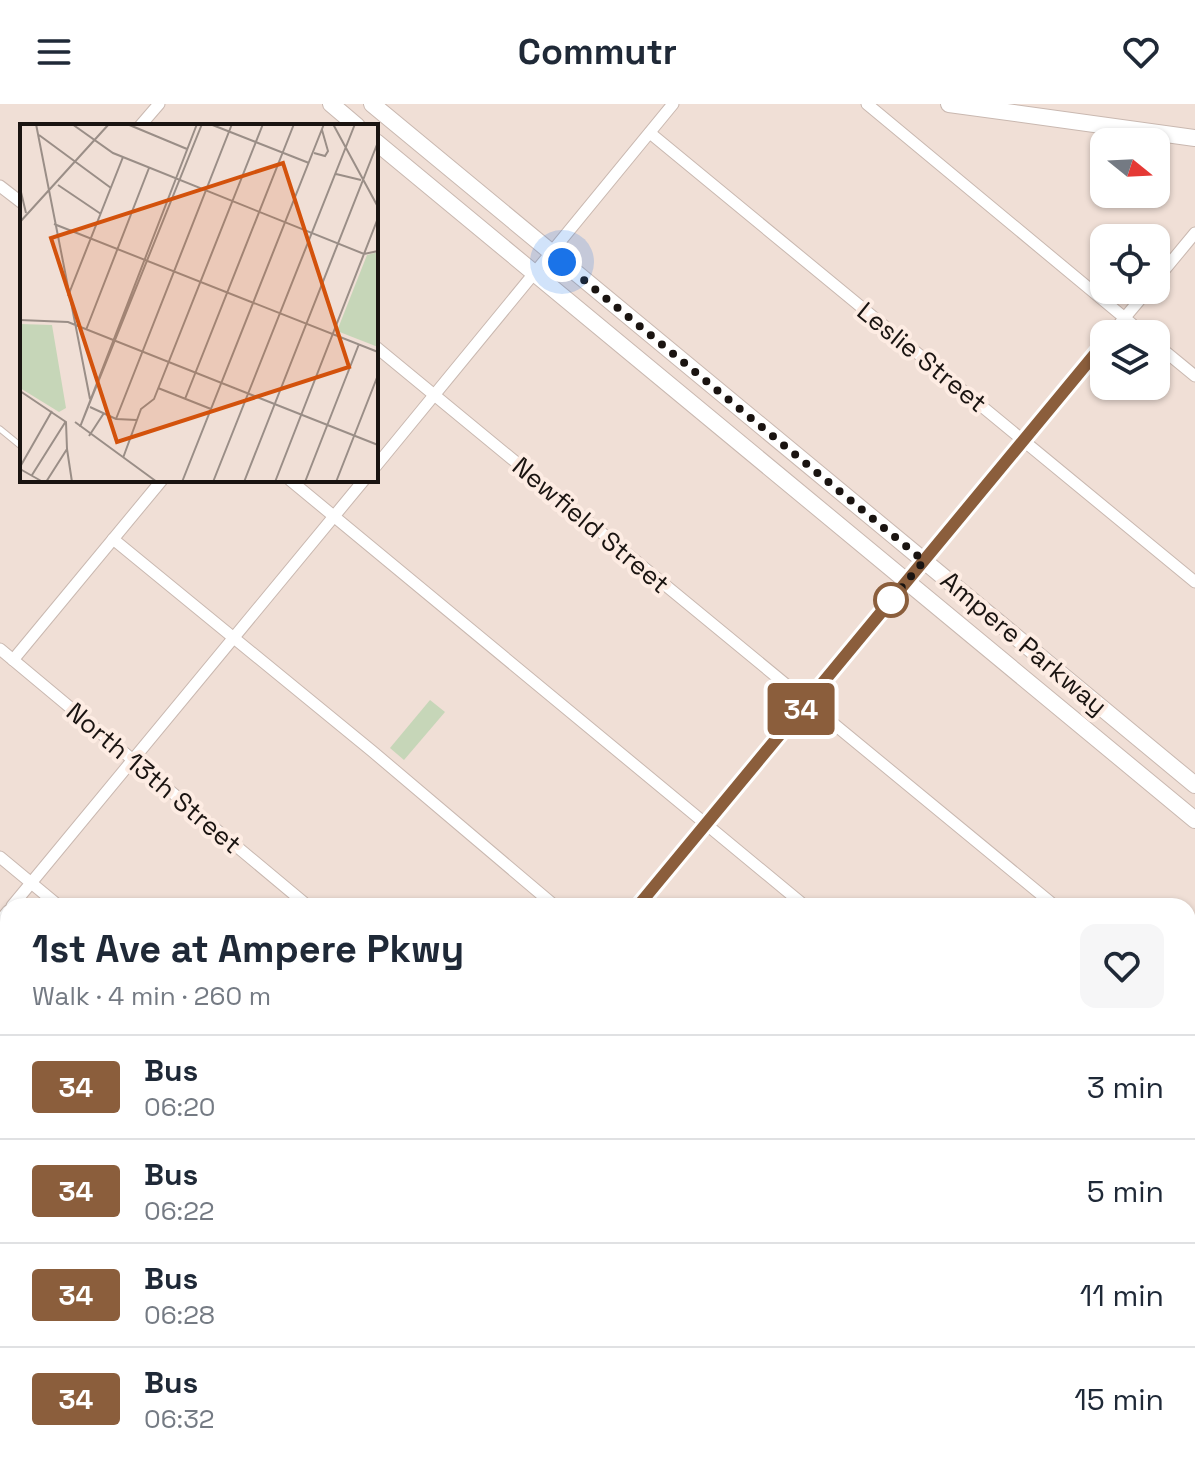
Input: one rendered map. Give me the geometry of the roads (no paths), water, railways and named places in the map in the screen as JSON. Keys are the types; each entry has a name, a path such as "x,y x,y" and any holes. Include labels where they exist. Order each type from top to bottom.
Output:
{"street":[{"path":"142,124 159,104"},
{"path":"331,104 355,124"},
{"name":"Ampere Parkway","path":"372,104 1195,785"},
{"path":"378,464 673,104"},
{"path":"867,104 1127,320"},
{"path":"949,104 1195,138"},
{"name":"Leslie Street","path":"650,133 1195,582"},
{"name":"Ampere Parkway","path":"378,144 1195,820"},
{"path":"0,186 20,201"},
{"path":"1170,263 1195,233"},
{"path":"1125,318 1136,304"},
{"name":"Newfield Street","path":"378,349 1045,898"},
{"path":"1170,355 1195,376"},
{"path":"645,898 1090,360"},
{"path":"13,660 160,482"},
{"path":"292,482 795,898"},
{"path":"19,898 362,482"},
{"path":"113,539 546,898"},
{"name":"North 13th Street","path":"0,649 298,898"},
{"path":"0,857 49,898"}],"lane":[{"path":"0,429 20,445"}]}
